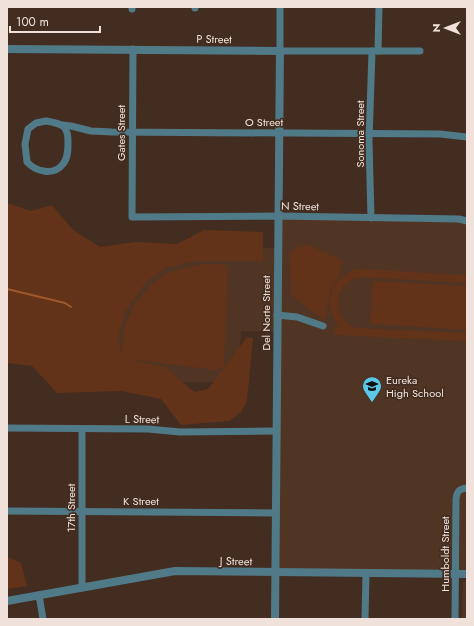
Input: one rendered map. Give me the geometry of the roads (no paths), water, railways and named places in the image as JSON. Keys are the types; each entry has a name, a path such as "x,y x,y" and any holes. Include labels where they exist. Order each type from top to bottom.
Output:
{"street":[{"name":"Del Norte Street","path":"275,619 280,7"},
{"name":"Sonoma Street","path":"371,218 369,134 379,7"},
{"name":"P Street","path":"7,49 420,51"},
{"name":"Gates Street","path":"132,217 133,49"},
{"path":"46,121 62,125 66,130 68,138 67,153 64,164 60,168 52,171 41,171 34,168 27,162 26,158 25,144 28,129 36,123 46,121"},
{"name":"O Street","path":"62,125 92,131 440,134 467,137"},
{"name":"N Street","path":"132,217 278,216 467,220"},
{"path":"277,315 297,318 323,326"},
{"name":"L Street","path":"7,428 163,430 180,432 276,431"},
{"name":"17th Street","path":"82,429 82,588"},
{"name":"Humboldt Street","path":"455,619 456,498 459,490 467,488"},
{"name":"K Street","path":"7,511 276,514"},
{"name":"J Street","path":"7,601 175,571 467,574"},
{"path":"365,619 366,574"},
{"path":"39,595 43,619"}],"waterway":[{"path":"7,289 65,303 71,307"}],"place":[{"name":"Eureka High School","path":"372,403"}]}
